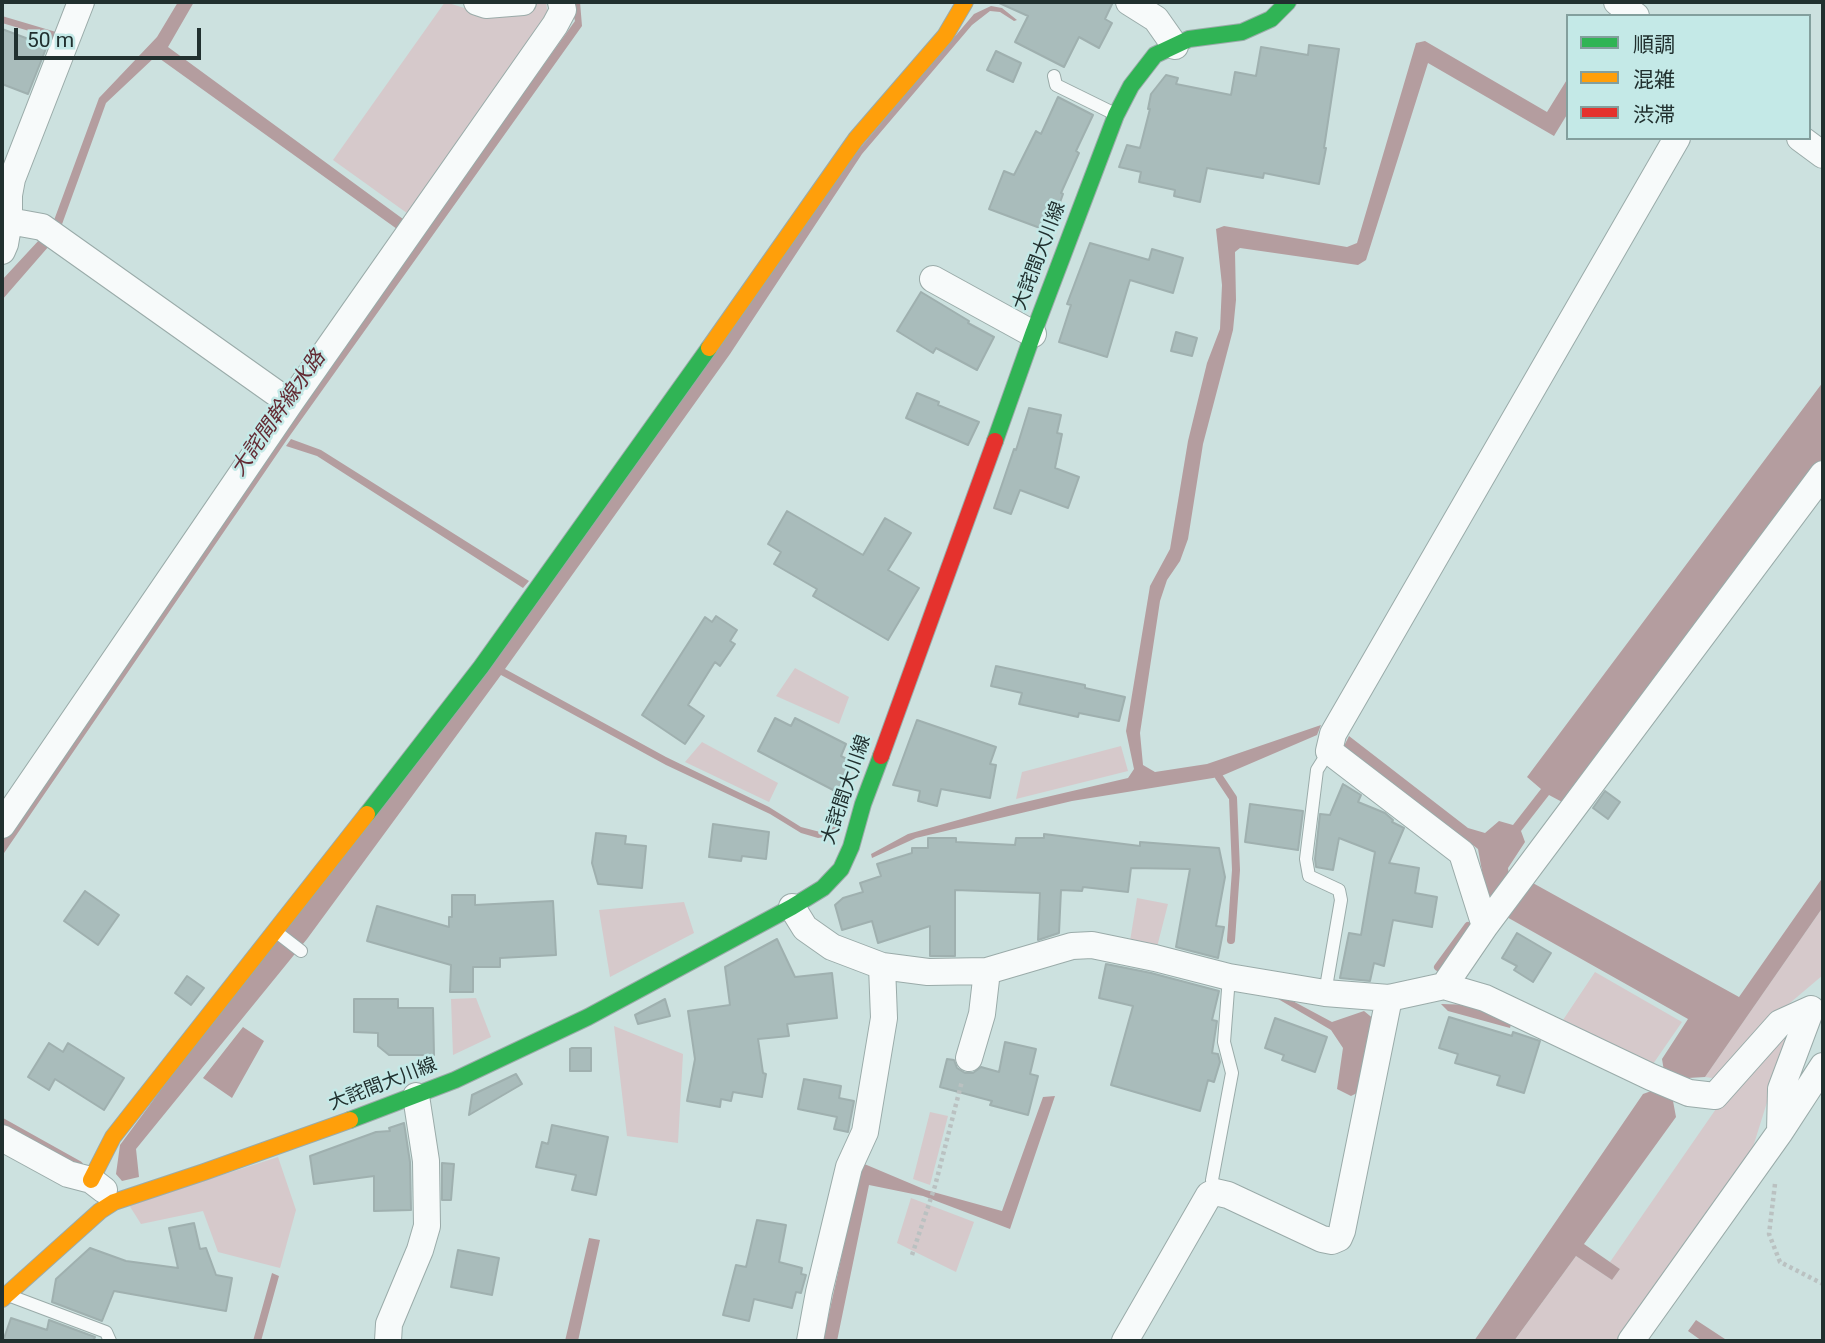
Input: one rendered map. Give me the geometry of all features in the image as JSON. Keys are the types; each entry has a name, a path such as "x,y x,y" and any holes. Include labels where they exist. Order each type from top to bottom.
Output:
{"main road":[{"path":"91,1180 113,1137 481,667 856,139 945,36 965,2"},
{"name":"大詫間大川線","path":"4,1297 100,1211 114,1202 455,1080 588,1017 823,888 841,869 851,847 863,804 1032,334 1116,115 1130,86 1155,55 1189,39 1242,32 1271,19 1288,2"}],"street":[{"path":"2,251 12,179 81,2"},
{"path":"477,2 486,5 523,2"},
{"path":"2,825 290,403 555,25 563,10 561,2"},
{"path":"1129,2 1156,19 1175,46"},
{"path":"1618,2 1633,14"},
{"path":"1490,919 1462,853 1329,751 1333,734 1676,140"},
{"path":"1803,140 1823,155"},
{"path":"7,203 290,403"},
{"path":"933,279 1032,334"},
{"path":"1444,986 1490,919 1823,474"},
{"path":"792,907 805,928 832,947 882,966 928,972 987,971 1072,946 1092,945 1229,977 1325,993 1389,998 1444,986 1485,998 1689,1093 1715,1096 1780,1023 1817,1002"},
{"path":"810,1341 849,1167 866,1132 884,1018 882,966"},
{"path":"969,1058 982,1014 987,971"},
{"path":"1125,1341 1209,1195 1216,1192 1228,1195 1322,1239 1332,1241 1339,1238 1389,998"},
{"path":"1780,1132 1781,1089 1817,1002"},
{"path":"1631,1341 1780,1132 1823,1066"},
{"path":"388,1341 389,1324 420,1250 426,1226 426,1161 416,1096"},
{"path":"2,1138 68,1174 91,1180 106,1191 114,1202"}],"lane":[{"path":"1054,76 1056,85 1116,115"},
{"path":"1325,993 1341,900 1339,890 1310,876 1306,859 1317,770 1329,751"},
{"path":"276,931 302,951"},
{"path":"1216,1192 1212,1180 1232,1073 1224,1042 1229,977"},
{"path":"4,1297 106,1332 110,1341"}],"path":[{"path":"912,1255 935,1186 969,1058"},
{"path":"1777,1178 1769,1234 1780,1262 1823,1284"}],"shaded area":[{"path":"66,2 73,2 53,38 2,23 2,16 56,32"},
{"path":"178,2 194,2 168,47 403,219 397,229 156,56 106,103 61,227 53,223 99,98 157,37"},
{"path":"445,2 497,18 537,2 546,2 548,17 411,216 333,160"},
{"path":"570,2 580,2 582,26 286,441 2,856 2,838 282,429 575,21"},
{"path":"991,6 1002,8 1017,20 1014,21 1000,12 990,11 972,25 862,154 730,354 505,669 666,757 769,807 801,827 820,832 832,828 841,812 845,814 840,830 831,836 818,838 801,833 770,814 666,765 501,675 307,939 136,1149 139,1177 122,1181 116,1174 120,1145 861,147 974,14"},
{"path":"1425,41 1547,112 1566,81 1566,116 1554,136 1428,63 1366,260 1358,265 1240,248 1235,252 1236,300 1233,330 1203,444 1188,539 1180,561 1167,580 1160,601 1140,733 1143,765 1155,772 1207,764 1321,725 1317,735 1219,777 1072,801 916,838 872,858 871,854 908,834 1008,806 1128,778 1134,769 1126,731 1150,586 1170,549 1188,441 1207,363 1220,329 1222,285 1216,229 1224,226 1347,247 1357,243 1416,43"},
{"path":"40,239 49,246 2,300 2,280"},
{"path":"1823,382 1823,458 1564,803 1549,795 1521,831 1525,842 1508,868 1509,877 1531,882 1739,997 1823,877 1823,907 1705,1077 1688,1078 1673,1101 1676,1117 1584,1244 1620,1269 1612,1280 1576,1256 1514,1341 1474,1341 1643,1094 1654,1090 1664,1071 1662,1059 1688,1019 1505,916 1511,908 1486,893 1478,849 1344,746 1349,736 1468,828 1485,833 1499,821 1513,825 1541,789 1527,777"},
{"path":"291,439 321,450 529,581 523,588 317,456 286,446"},
{"path":"795,668 849,697 839,724 776,696"},
{"path":"702,742 778,783 769,802 685,762"},
{"path":"1121,746 1128,771 1016,799 1022,772"},
{"path":"1137,898 1168,904 1157,947 1130,941"},
{"path":"684,902 694,933 610,977 599,910"},
{"path":"1823,907 1823,975 1771,1019 1720,1079 1705,1077"},
{"path":"1595,972 1682,1022 1653,1064 1563,1020"},
{"path":"1273,996 1289,999 1332,1022 1364,1011 1375,1020 1361,1091 1351,1096 1337,1089 1343,1048 1331,1030"},
{"path":"476,998 491,1037 453,1055 451,999"},
{"path":"1441,1004 1475,1005 1512,1021 1510,1028 1448,1011"},
{"path":"614,1026 683,1054 678,1143 627,1136"},
{"path":"243,1027 264,1041 232,1098 203,1078"},
{"path":"1789,1032 1753,1147 1617,1341 1514,1341 1576,1256 1612,1280 1620,1269 1610,1262 1718,1106"},
{"path":"1055,1096 1010,1229 923,1196 869,1185 837,1341 823,1341 862,1163 926,1190 1002,1211 1043,1097"},
{"path":"930,1112 948,1116 930,1185 913,1179"},
{"path":"278,1157 296,1210 280,1268 218,1252 203,1211 141,1224 129,1205"},
{"path":"911,1198 974,1222 956,1272 897,1243"},
{"path":"589,1238 600,1240 578,1341 565,1341"},
{"path":"272,1273 279,1276 261,1341 253,1341"},
{"path":"1696,1320 1728,1341 1702,1341 1688,1331"}],"building":[{"path":"997,2 1113,2 1105,19 1112,23 1099,48 1079,37 1064,67 1015,42 1028,16"},
{"path":"2,29 47,46 28,94 2,84"},
{"path":"1309,45 1339,49 1319,184 1264,173 1263,178 1207,168 1200,202 1174,196 1175,190 1139,182 1141,172 1119,167 1127,145 1140,148 1151,94 1166,75 1178,78 1176,84 1231,95 1235,72 1256,76 1261,47 1308,55"},
{"path":"996,51 1021,63 1013,82 987,70"},
{"path":"1058,97 1093,115 1076,151 1079,153 1061,193 1063,194 1052,225 1042,222 1040,228 989,209 1004,171 1014,175 1036,131 1041,134"},
{"path":"1090,243 1149,260 1152,249 1183,258 1173,293 1130,280 1107,357 1059,342 1071,305 1067,304"},
{"path":"921,292 994,337 977,370 936,348 933,353 897,331"},
{"path":"1176,332 1197,338 1192,356 1171,351"},
{"path":"917,393 979,422 968,445 906,418"},
{"path":"1029,408 1061,415 1057,433 1062,434 1055,468 1079,477 1068,508 1020,490 1011,514 994,508"},
{"path":"787,511 863,555 885,518 911,533 888,570 919,588 888,640 813,596 817,589 774,564 781,552 768,544"},
{"path":"716,616 737,630 730,641 735,644 720,666 715,662 688,705 704,716 685,744 642,715 705,617 712,622"},
{"path":"996,666 1085,685 1085,688 1125,697 1119,721 1079,713 1078,717 1019,704 1022,693 991,686"},
{"path":"775,718 791,726 795,718 846,744 841,756 852,762 837,792 758,751"},
{"path":"917,720 996,747 990,764 996,765 990,798 941,789 937,806 918,801 920,791 893,785"},
{"path":"1343,784 1361,795 1358,802 1385,813 1392,822 1404,828 1389,863 1419,868 1415,893 1437,897 1432,927 1393,920 1384,966 1374,963 1370,981 1340,978 1349,933 1361,935 1375,852 1339,838 1333,870 1316,867 1320,814 1330,815"},
{"path":"1605,791 1620,802 1608,819 1593,808"},
{"path":"1250,804 1303,811 1298,850 1245,842"},
{"path":"713,824 769,832 766,859 742,856 741,861 709,857"},
{"path":"596,833 626,836 625,844 646,846 642,888 598,884 592,863"},
{"path":"1044,834 1140,846 1140,842 1219,848 1225,877 1216,926 1224,927 1218,958 1176,947 1190,869 1131,868 1128,892 1083,887 1082,891 1061,890 1059,933 1038,940 1040,893 955,890 955,956 930,956 930,926 878,943 872,921 842,930 835,905 843,898 863,892 860,883 881,876 877,864 912,853 912,848 928,848 928,838 956,838 956,842 1015,845 1016,838 1044,838"},
{"path":"85,891 119,915 98,945 64,921"},
{"path":"452,895 475,895 475,905 553,901 556,955 500,958 500,967 473,967 473,992 450,992 451,965 367,941 377,906 449,927"},
{"path":"1517,933 1551,953 1533,982 1514,970 1517,966 1502,958"},
{"path":"777,939 795,977 832,973 837,1018 787,1024 789,1036 758,1039 763,1073 766,1074 762,1097 733,1092 731,1101 721,1099 720,1107 687,1101 695,1059 688,1011 730,1005 725,967"},
{"path":"1106,964 1219,991 1212,1020 1217,1021 1212,1053 1218,1054 1220,1062 1214,1082 1208,1080 1200,1111 1111,1085 1133,1006 1099,998"},
{"path":"187,976 204,988 191,1005 175,993"},
{"path":"354,999 398,999 398,1008 433,1008 434,1055 389,1055 378,1046 378,1033 354,1032"},
{"path":"665,999 670,1016 638,1024 635,1015"},
{"path":"1449,1017 1512,1036 1513,1032 1540,1041 1524,1093 1497,1085 1500,1076 1455,1063 1458,1054 1439,1048"},
{"path":"1275,1018 1327,1037 1315,1072 1282,1060 1284,1055 1265,1048"},
{"path":"1005,1042 1036,1049 1030,1074 1038,1076 1028,1115 990,1105 992,1101 940,1087 947,1059 954,1060 957,1068 965,1073 973,1073 981,1067 999,1072"},
{"path":"49,1043 63,1052 68,1043 124,1078 104,1110 55,1079 49,1090 28,1077"},
{"path":"572,1048 591,1048 591,1071 570,1071"},
{"path":"516,1074 522,1084 469,1115 472,1095"},
{"path":"804,1079 841,1086 839,1098 854,1101 848,1132 834,1129 837,1117 798,1109"},
{"path":"404,1123 410,1162 411,1210 374,1211 374,1176 314,1184 310,1156 376,1132 390,1131 389,1128"},
{"path":"552,1125 608,1137 596,1195 572,1190 576,1175 536,1167 542,1142 548,1144"},
{"path":"442,1163 454,1164 451,1200 442,1200"},
{"path":"757,1220 786,1225 779,1262 802,1268 801,1274 806,1275 801,1293 796,1292 792,1308 754,1299 749,1321 723,1315 736,1265 746,1267"},
{"path":"194,1223 200,1249 206,1248 216,1275 232,1278 226,1311 114,1291 102,1321 52,1302 56,1279 90,1248 126,1261 178,1268 169,1228"},
{"path":"458,1250 499,1258 492,1295 451,1287"},
{"path":"11,1318 47,1330 49,1320 95,1337 93,1341 3,1341"}],"waterway":[{"path":"1219,777 1233,798 1236,870 1231,940"},
{"path":"1438,967 1468,926"},
{"path":"2,1122 79,1165"}],"traffic: fast":[{"path":"995,441 1116,115 1131,86 1155,55 1189,39 1242,32 1271,19 1288,2"},
{"path":"367,814 481,667 709,348"},
{"path":"350,1120 455,1080 588,1017 823,888 841,869 851,847 881,756"}],"traffic: slow":[{"path":"709,348 856,139 945,36 965,2"},
{"path":"91,1180 113,1137 367,814"},
{"path":"2,1299 100,1211 114,1202 350,1120"}],"traffic: jam":[{"path":"881,756 995,441"}],"water label":[{"name":"大詫間幹線水路","path":"279,414"}]}
